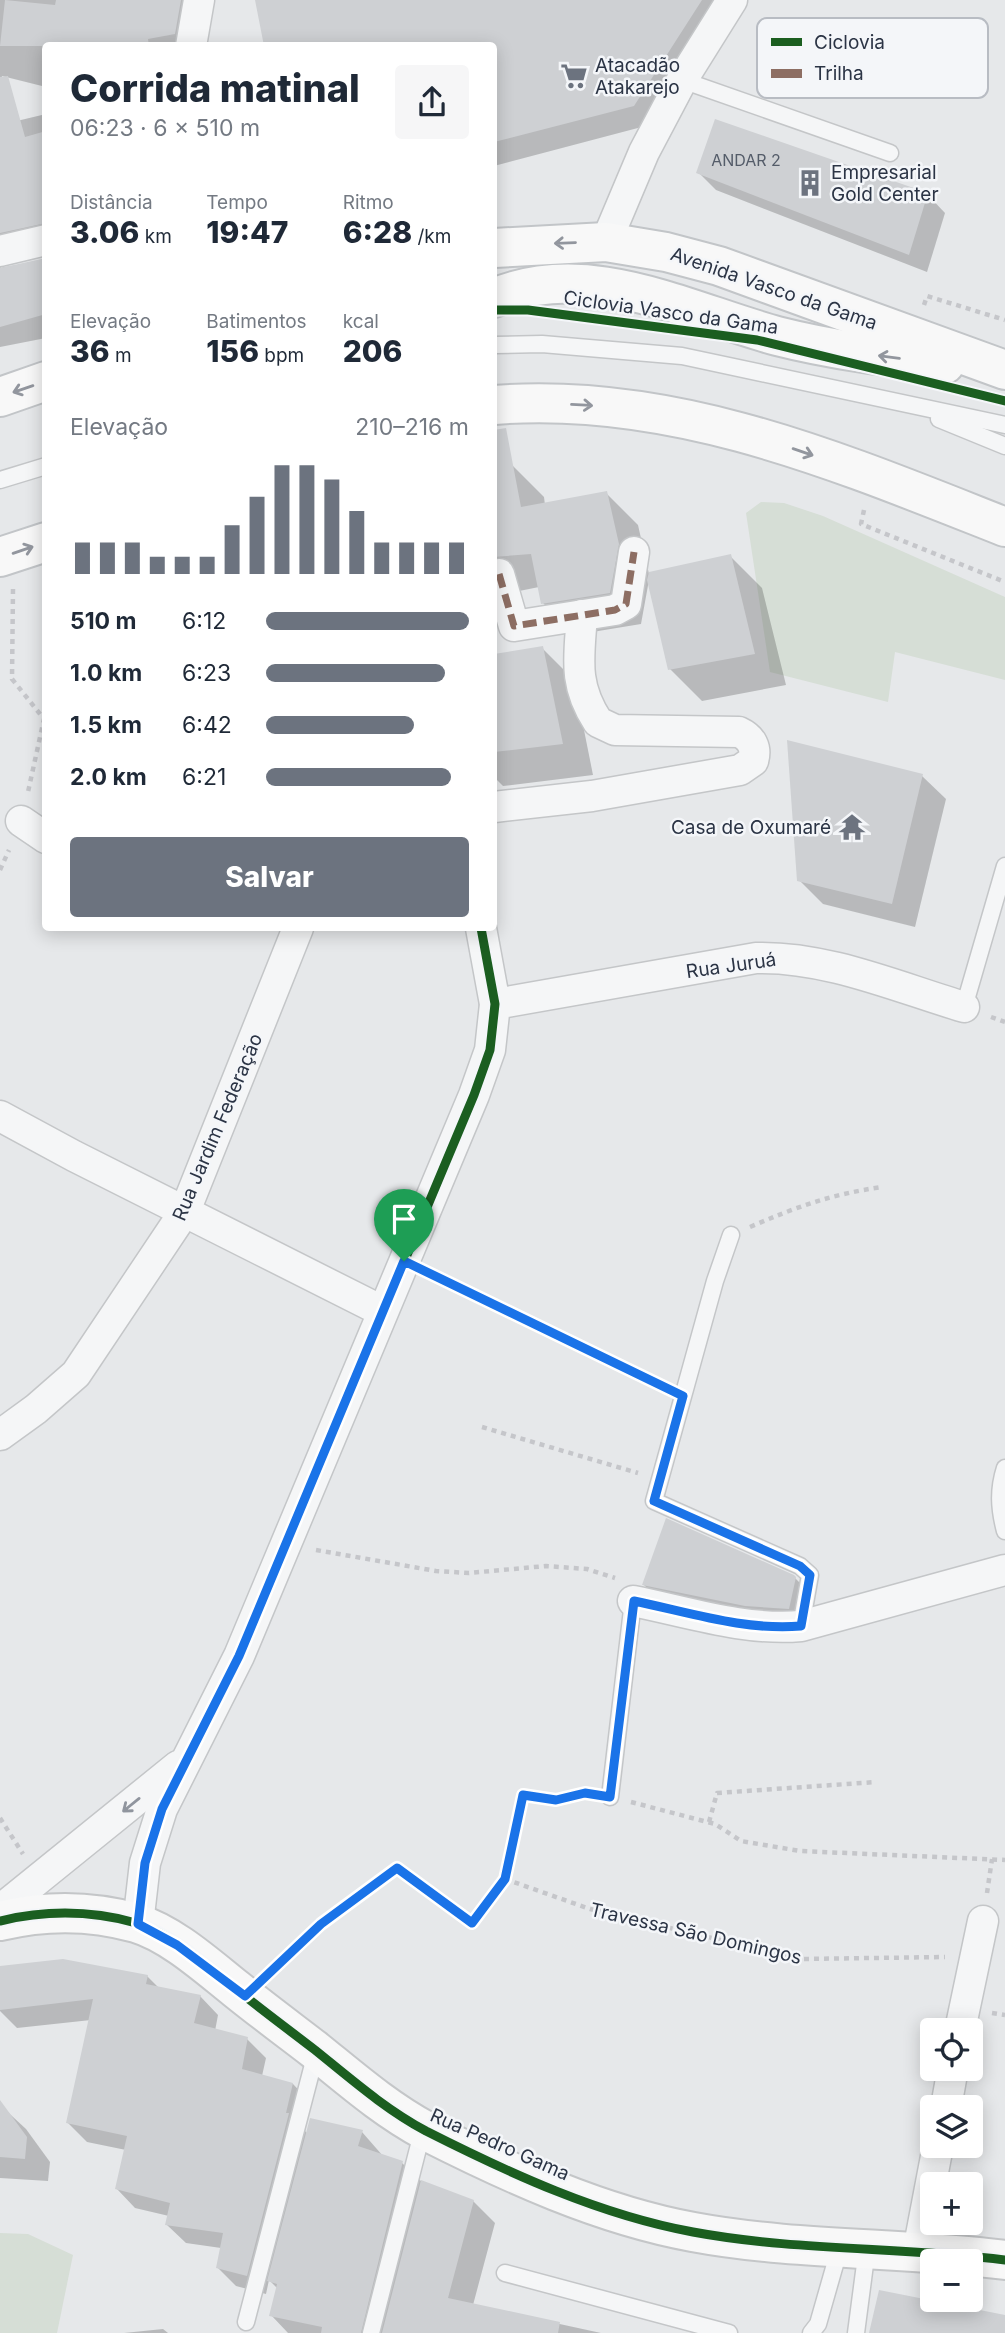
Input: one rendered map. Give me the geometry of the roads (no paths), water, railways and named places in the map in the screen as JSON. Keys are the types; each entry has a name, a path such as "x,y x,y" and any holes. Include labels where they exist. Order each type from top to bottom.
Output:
{"main road":[{"name":"Avenida Vasco da Gama","path":"497,248 606,242 666,252 719,266 1005,371"},
{"path":"497,297 514,289 543,284 622,289 671,300 811,344 1005,371"},
{"path":"0,397 42,382"},
{"path":"500,397 615,406 732,428 873,475 1005,527"},
{"name":"Rua Pedro Gama","path":"0,1922 55,1912 87,1912 138,1924 177,1945 355,2084 423,2129 498,2166 625,2215 692,2232 1005,2260"}],"street":[{"path":"192,42 199,0"},
{"path":"606,242 643,152 682,80 732,0"},
{"path":"0,251 42,241"},
{"path":"499,574 514,625 615,610 626,604 634,552"},
{"path":"497,807 592,796 740,771 752,761 752,745 749,738 740,732 615,730 598,722 580,687 582,615"},
{"path":"21,821 42,835"},
{"name":"Rua Jardim Federação","path":"0,1435 36,1409 76,1374 185,1211 298,931"},
{"path":"138,1924 151,1836 184,1762 239,1656 474,1095 490,1050 495,1004 482,931"},
{"name":"Rua Juruá","path":"495,1004 755,958 782,957 840,970 964,1007"},
{"path":"0,1116 382,1311"},
{"path":"634,1601 745,1624 778,1628 801,1626 1005,1570"},
{"path":"0,1910 184,1762"},
{"path":"963,2018 983,1921"},
{"path":"918,2251 936,2158"}],"lane":[{"path":"682,80 890,153"},
{"path":"497,345 542,344 682,356 1005,425"},
{"path":"901,404 1005,446"},
{"path":"0,480 42,467"},
{"path":"964,1007 1005,866"},
{"path":"731,1235 654,1501 800,1566 810,1575 801,1626"},
{"path":"1005,1468 999,1486 1000,1511 1005,1531"},
{"path":"610,1797 634,1601"},
{"path":"246,2322 316,2051"},
{"path":"371,2333 423,2129"},
{"path":"811,2333 818,2324 854,2248"},
{"path":"854,2248 856,2333"},
{"path":"506,2273 729,2333"}],"place":[{"name":"Atacadão Atakarejo","path":"574,76"},
{"name":"Empresarial Gold Center","path":"810,183"},
{"name":"Casa de Oxumaré","path":"852,827"}]}
